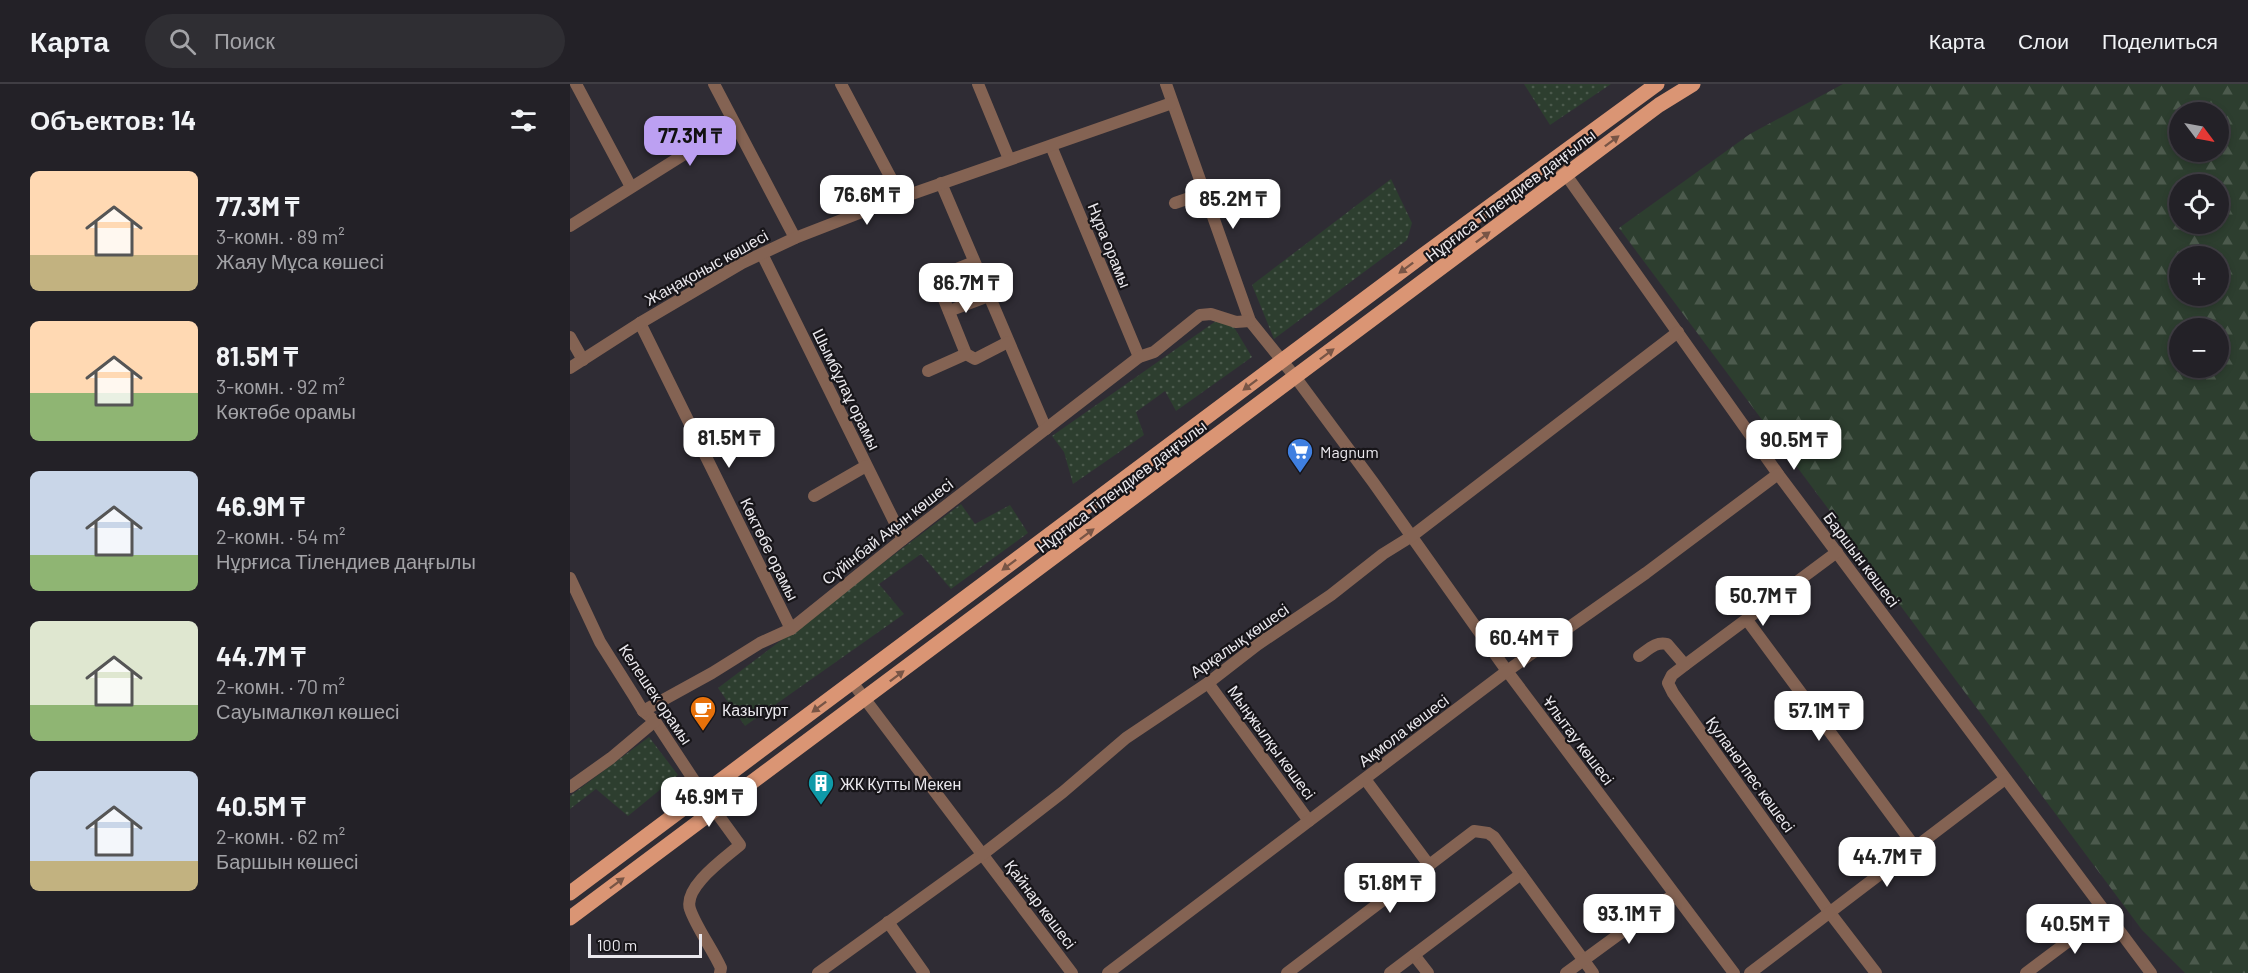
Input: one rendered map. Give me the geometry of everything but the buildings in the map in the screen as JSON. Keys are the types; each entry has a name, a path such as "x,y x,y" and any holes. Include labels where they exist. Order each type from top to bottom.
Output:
{"main road":[{"name":"Нұрғиса Тілендиев даңғылы","path":"570,893 1554,158 1657,84"},
{"name":"Нұрғиса Тілендиев даңғылы","path":"570,918 1659,105 1693,84"}],"street":[{"path":"576,84 631,187"},
{"path":"714,84 795,238"},
{"path":"842,84 901,197"},
{"path":"978,84 1009,159"},
{"name":"Ұлытау көшесі","path":"1167,84 1250,321 1296,378 1412,536 1507,671 1734,973"},
{"name":"Жаңақоныс көшесі","path":"570,368 640,322 742,262 795,238 901,197 1172,103"},
{"path":"570,226 734,123"},
{"name":"Нұра орамы","path":"1051,146 1139,357"},
{"name":"Баршын көшесі","path":"1554,158 1778,474 2151,973"},
{"path":"941,183 1046,429"},
{"path":"1175,203 1204,193"},
{"name":"Шымбұлаұ орамы","path":"762,254 903,539"},
{"path":"974,262 941,275 937,282 966,354 975,359 1008,342"},
{"path":"949,311 989,296"},
{"name":"Сүйінбай Ақын көшесі","path":"643,711 760,644 791,629 903,539 1139,357 1154,352 1190,321 1200,315 1211,314 1236,322 1250,321"},
{"name":"Көктөбе орамы","path":"640,322 791,629"},
{"name":"Арқалық көшесі","path":"818,973 983,854 1063,792 1126,738 1208,683 1383,554 1412,536 1678,332"},
{"path":"570,337 583,360"},
{"path":"928,371 966,354"},
{"path":"813,496 867,466"},
{"name":"Ақмола көшесі","path":"1108,973 1507,671 1646,573 1778,474"},
{"path":"1639,656 1659,642 1663,642 1685,665 1837,552"},
{"name":"Келешек орамы","path":"570,578 600,642 643,711 655,721 740,845 696,885 691,895 689,908 721,968 720,973"},
{"path":"1747,620 1915,847"},
{"name":"Қуланөтпес көшесі","path":"1685,665 1672,675 1668,683 1672,693 1876,973"},
{"name":"Қайнар көшесі","path":"852,682 1072,973"},
{"name":"Мыңжылқы көшесі","path":"1208,683 1308,821"},
{"path":"570,787 611,758 655,721"},
{"path":"1365,779 1429,865"},
{"path":"1750,973 2005,779"},
{"path":"1287,973 1474,831 1488,833 1494,837 1593,973"},
{"path":"1390,973 1521,874"},
{"path":"1566,973 1674,894"},
{"path":"2026,973 2106,914"},
{"path":"888,922 924,973"},
{"path":"1414,955 1428,973"}],"green space":[{"path":"1524,84 1611,84 1550,125"},
{"path":"1843,84 2248,84 2248,973 2185,973 2142,930 1619,228 1750,134"},
{"path":"1391,179 1412,223 1407,240 1274,339 1252,285"},
{"path":"1226,314 1252,357 1176,411 1165,391 1136,412 1144,435 1073,484 1064,452 1052,436"},
{"path":"961,504 975,524 1010,505 1028,533 951,589 921,554 879,584 904,614 745,726 718,688"},
{"path":"649,737 678,775 628,816 596,789 570,809 570,796"}],"place":[{"name":"Magnum","path":"1300,474"},
{"name":"Казыгурт","path":"703,732"},
{"name":"ЖК Кутты Мекен","path":"821,806"}]}
